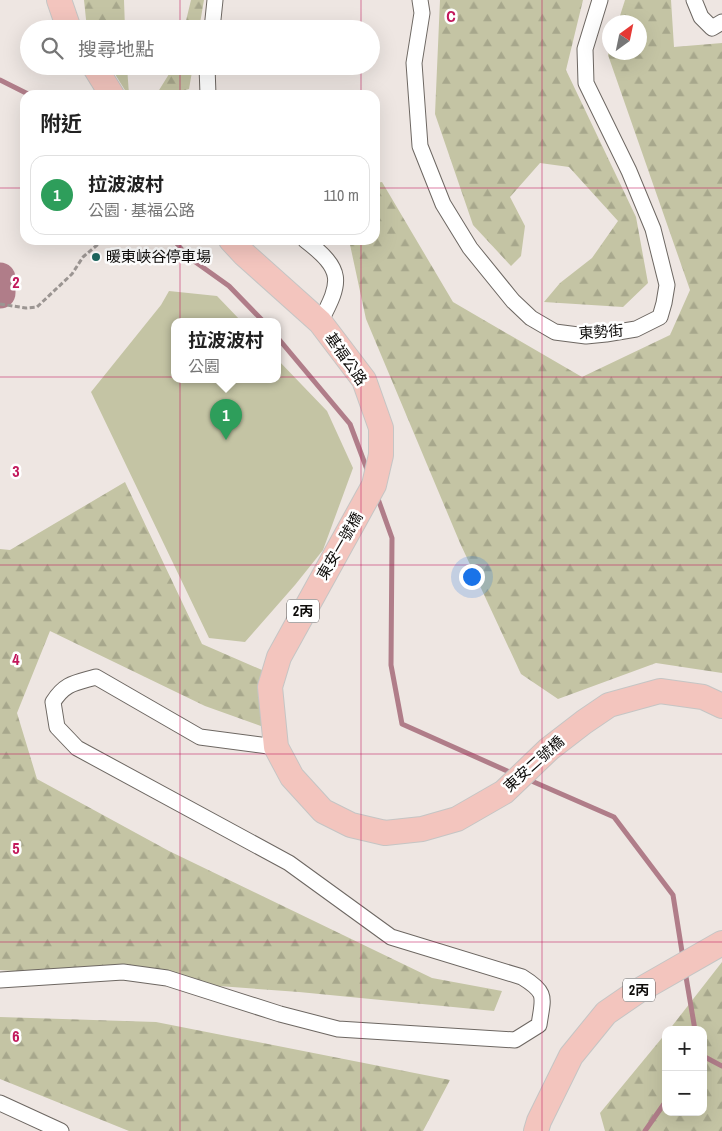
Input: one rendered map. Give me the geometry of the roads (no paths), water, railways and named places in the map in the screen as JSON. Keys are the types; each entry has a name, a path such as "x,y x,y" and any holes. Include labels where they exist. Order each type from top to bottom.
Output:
{"main road":[{"path":"59,0 66,20"},
{"path":"100,75 109,90"},
{"name":"2丙","path":"236,245 320,322"},
{"name":"基福公路","path":"320,322 364,380 381,428 381,455 374,485"},
{"name":"東安一號橋","path":"276,747 270,687 279,657 374,485"},
{"name":"東安二號橋","path":"276,747 292,777 323,811 351,825 386,833 422,829 457,819 504,792 549,749 584,722 609,706 660,691 703,697 722,706"},
{"name":"2丙","path":"536,1131 571,1056 606,1013 638,991 722,943"}],"street":[{"path":"213,20 216,0"},
{"name":"東勢街","path":"420,0 422,13 414,64 420,146 443,204 470,248 513,301 531,318 555,332 586,336 636,328 660,316 667,285 653,229 629,171 586,83 585,49 600,0"},
{"path":"694,0 701,17 712,28 722,22"},
{"path":"207,75 208,90"},
{"path":"312,245 328,259 336,274 333,298 320,322"},
{"path":"0,980 123,972 167,978 280,1014 338,1029 516,1040 539,1025 543,998 537,986 522,976 391,937 289,863 77,748 57,727 53,702 60,691 71,684 96,677 200,737 276,747"},
{"path":"0,1103 61,1131"}],"waterway":[{"path":"0,80 20,90"},
{"path":"178,245 187,256 229,286 260,318"},
{"path":"0,278 0,293"},
{"path":"281,342 350,424 368,472"},
{"path":"377,496 392,538 391,665 402,724 514,774"},
{"path":"527,779 614,817 673,895 683,958"},
{"path":"685,971 694,1026"},
{"path":"707,1058 722,1066"},
{"path":"645,1131 662,1107"}],"place":[{"name":"暖東峽谷停車場","path":"96,257"},
{"name":"拉波波村","path":"226,440"}]}
